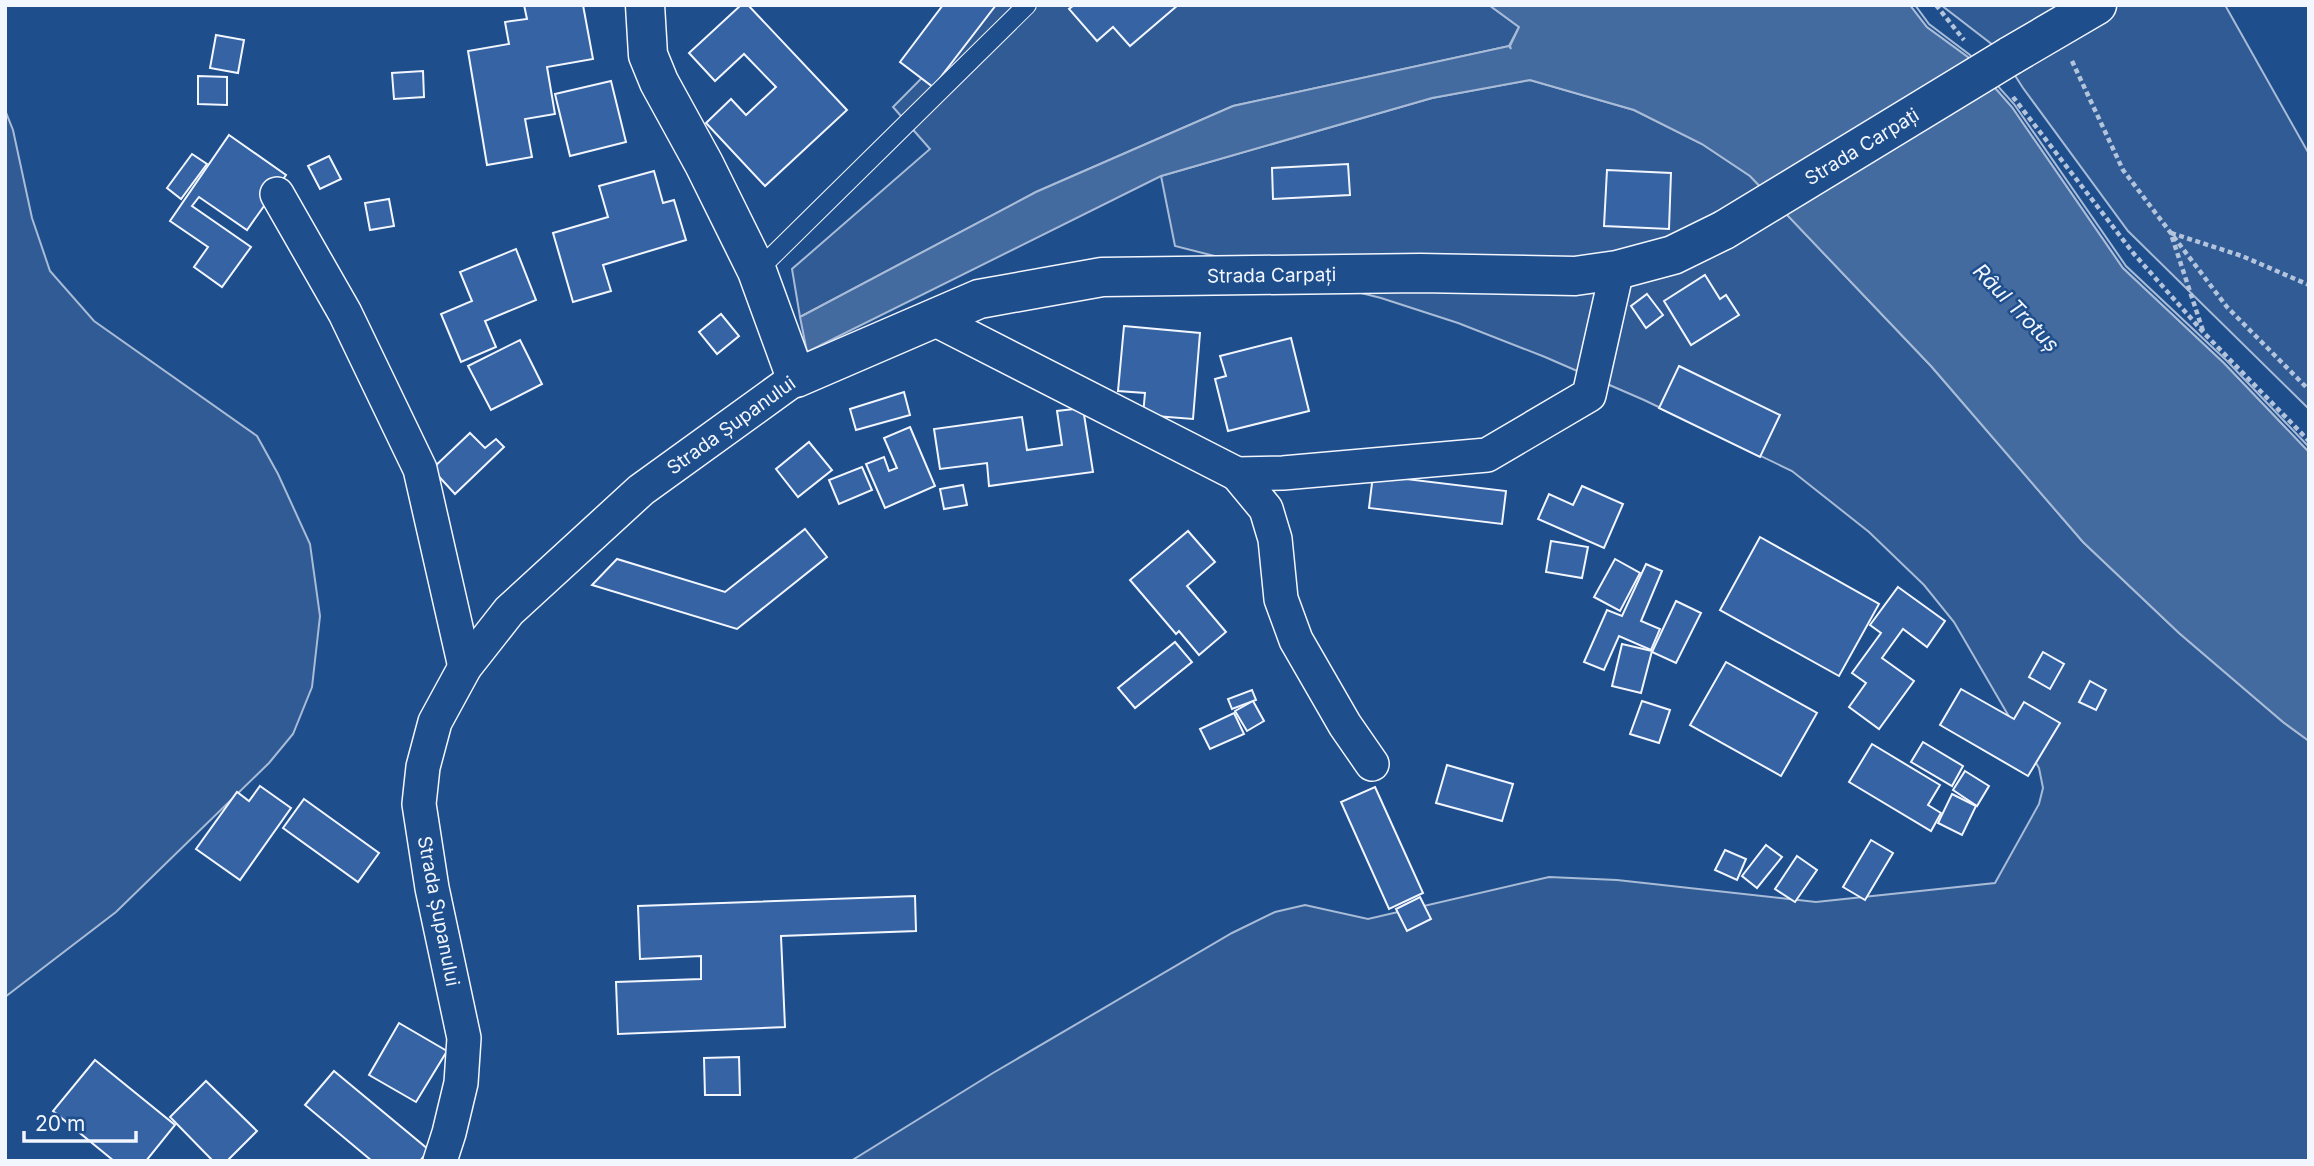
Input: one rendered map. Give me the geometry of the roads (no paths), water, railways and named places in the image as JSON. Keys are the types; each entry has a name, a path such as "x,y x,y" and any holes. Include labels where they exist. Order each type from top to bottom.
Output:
{"street":[{"name":"Strada Șupanului","path":"440,1161 461,1083 464,1038 432,888 419,804 423,767 435,722 465,667 509,611 641,490 796,378 757,271 704,164 659,82 648,55 645,5"},
{"name":"Strada Carpați","path":"796,378 979,299 1102,277 1420,272 1575,276 1617,270 1673,255 1724,230 2097,5"},
{"path":"277,194 345,313 420,469 465,667"},
{"path":"1237,474 1283,473 1487,456 1589,395 1617,270"},
{"path":"932,318 1237,474 1266,509 1275,539 1281,599 1296,640 1345,725 1372,764"}],"lane":[{"path":"757,271 1027,5"}],"water":[{"name":"Râul Trotuș","path":"1489,5 1910,5 1927,27 1968,57 2012,107 2123,268 2224,363 2309,452 2309,741 2179,633 2083,542 1931,366 1750,176 1702,144 1634,110 1530,80 1432,98 1161,176 807,352 800,317 1036,192 1233,106 1509,46 1511,49 1519,27"}]}
